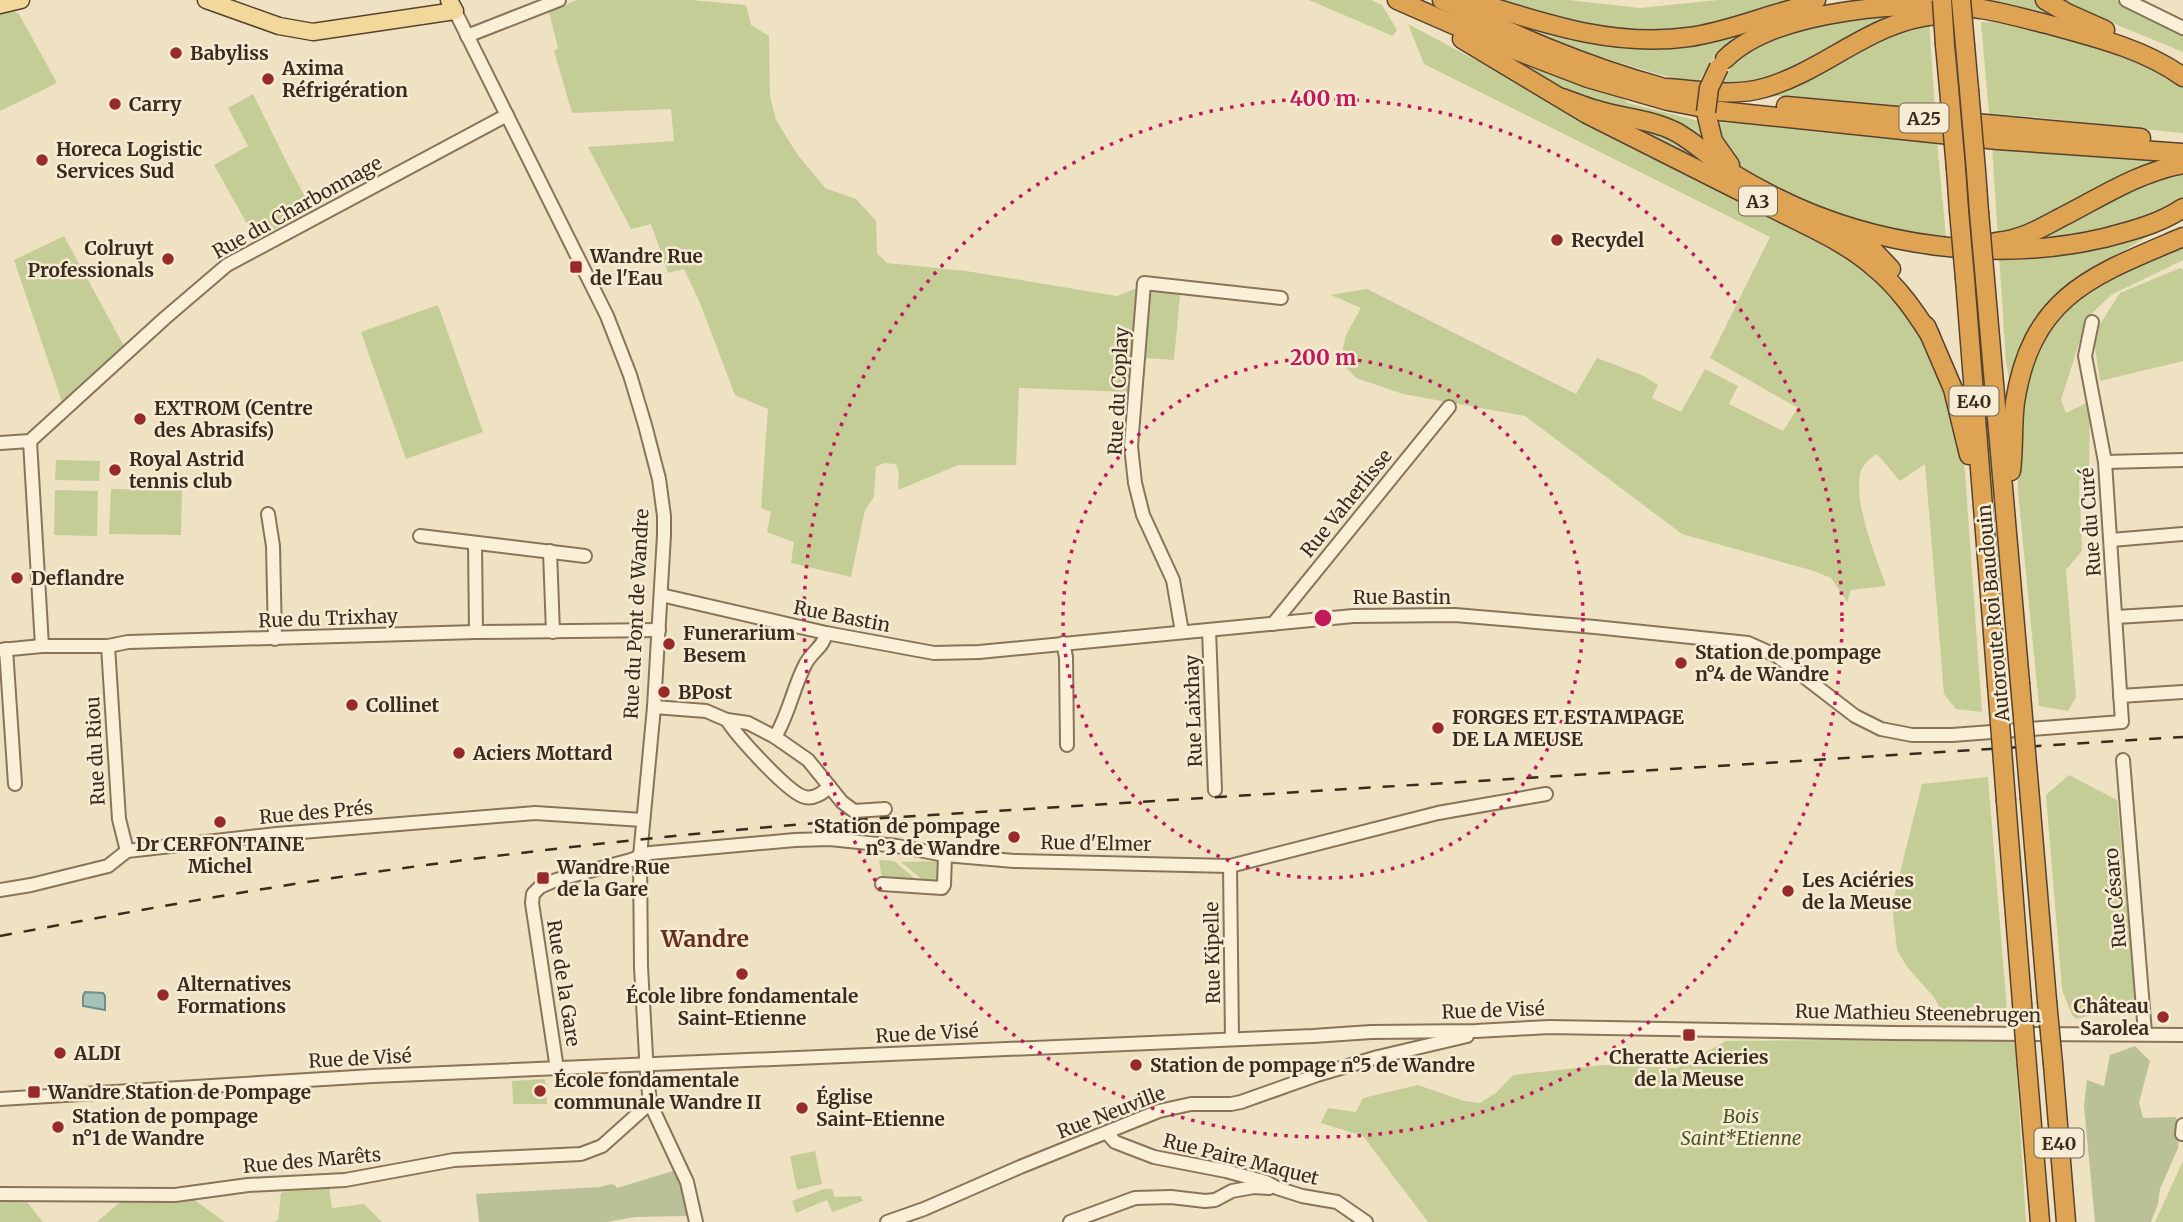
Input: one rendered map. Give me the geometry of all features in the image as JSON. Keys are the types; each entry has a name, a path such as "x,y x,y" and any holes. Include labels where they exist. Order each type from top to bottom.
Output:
{"highway":[{"name":"A25","path":"1442,0 1562,55 1623,76 1723,100 2183,142"},
{"name":"A3","path":"1469,0 1578,32 1638,39 1704,34 1797,8"},
{"name":"A3","path":"1763,191 1726,160 1713,141 1706,112 1707,95 1711,81 1734,43 1757,27 1816,0"},
{"name":"Autoroute Roi Baudouin","path":"1942,0 2040,1222"},
{"name":"Autoroute Roi Baudouin","path":"1961,0 2066,1222"},
{"path":"2045,0 2058,12 2101,39"},
{"path":"2045,0 2182,72"},
{"name":"A25","path":"1400,1 1486,39 1588,78 1646,95 1707,108 1998,140 2183,153"},
{"name":"A3","path":"1400,1 1587,114 1705,172 1856,253 1899,291 1930,335"},
{"path":"1722,63 1745,43 1772,30 1801,21 1914,6 1980,9 2015,17 2101,39 2182,72"},
{"path":"1667,88 1728,92 1758,89 1788,79 1901,21 1917,17 2015,17"},
{"name":"A3","path":"1562,98 1598,111 1652,123 1674,131 1735,175 1785,202 1864,230 1912,241 1946,247 1994,250 2051,247 2131,231 2183,208"},
{"name":"A3","path":"1912,241 1992,242 2022,237 2140,177 2162,168 2183,164"},
{"name":"A3","path":"1822,216 1861,241 1884,262 1919,310 1941,358 1961,417 1984,523"},
{"path":"2115,266 2183,223"},
{"path":"2005,516 2015,401 2021,372 2045,322 2063,300 2093,277 2183,237"}],"main road":[{"path":"0,5 21,0"},
{"path":"206,0 279,26 313,32 452,5"}],"street":[{"path":"467,36 559,0"},
{"path":"2126,0 2183,28"},
{"name":"Rue du Pont de Wandre","path":"452,5 607,316 630,375 659,479 664,516 659,630 640,856 641,967 650,1103 687,1182 696,1222"},
{"name":"Rue du Charbonnage","path":"30,441 164,318 227,265 507,115"},
{"name":"Rue du Coplay","path":"1182,632 1173,580 1143,515 1135,483 1131,446 1144,283 1281,298"},
{"name":"Rue du Curé","path":"2092,322 2085,356 2105,462 2122,722"},
{"name":"Rue Vaherlisse","path":"1273,624 1449,407"},
{"path":"0,443 30,441 42,646"},
{"path":"2105,462 2183,460"},
{"path":"268,514 273,547 275,639"},
{"path":"2111,540 2183,534"},
{"path":"420,536 585,556"},
{"path":"475,542 476,632"},
{"path":"550,551 553,632"},
{"name":"Rue Bastin","path":"661,595 826,633 934,653 979,652 1353,616 1455,615 1595,627 1748,643 1777,656 1855,716 1881,729 1912,735 1952,735 2122,722"},
{"path":"2116,617 2183,613"},
{"name":"Rue du Trixhay","path":"3,650 42,646 108,646 128,642 476,632 659,630"},
{"name":"Rue Laixhay","path":"1209,630 1215,790"},
{"path":"775,737 784,722 805,664 820,648 826,633"},
{"path":"1063,643 1066,657 1066,745"},
{"name":"Rue du Riou","path":"108,646 119,819 127,851"},
{"path":"3,650 15,783"},
{"path":"2120,696 2183,692"},
{"path":"653,707 705,711 727,720 748,723 775,737 808,760 842,802 854,811 885,809"},
{"path":"727,720 734,731 786,785 802,796 808,798 818,795 825,792 829,786"},
{"name":"Rue Césaro","path":"2123,760 2145,1033"},
{"name":"Rue d'Elmer","path":"532,902 540,887 556,880 650,853 830,839 897,846 946,855 1014,861 1230,866 1438,813 1546,794"},
{"name":"Rue des Prés","path":"0,890 108,866 127,851 277,834 534,813 643,820"},
{"path":"882,884 942,888 946,855"},
{"name":"Rue Kipelle","path":"1230,866 1233,1039"},
{"name":"Rue de la Gare","path":"532,902 558,1069"},
{"name":"Rue de Visé","path":"0,1099 373,1076 1371,1032 1549,1027 1690,1029"},
{"name":"Rue Mathieu Steenebrugen","path":"1690,1029 1893,1033 2145,1033"},
{"name":"Rue Neuville","path":"895,1221 1159,1111 1191,1104 1241,1102 1317,1075 1378,1057 1466,1037 1476,1031"},
{"path":"2145,1033 2183,1035"},
{"name":"Rue des Marêts","path":"0,1194 175,1195 248,1185 345,1180 454,1160 581,1154 602,1146 650,1103"},
{"path":"2182,1134 2183,1125"},
{"name":"Rue Paire Maquet","path":"1107,1133 1115,1142 1133,1151 1226,1171 1266,1182 1301,1196 1337,1202 1366,1222"},
{"path":"1070,1222 1135,1198 1205,1200 1243,1189 1277,1188"}],"green space":[{"path":"577,0 691,0 746,5 751,25 769,36 770,96 776,120 797,154 825,188 856,199 876,221 877,253 887,263 966,271 1117,296 1137,288 1130,392 1019,388 1016,465 958,465 898,490 899,474 896,464 884,463 876,467 874,497 865,510 851,577 791,563 794,542 767,532 771,512 761,508 768,409 735,395 684,269 668,273 651,224 631,229 588,147 674,141 671,109 572,113 554,51 558,48 549,12"},
{"path":"1309,0 1371,0 1382,5 1397,30 1393,36"},
{"path":"1496,0 1568,0 1640,8 1718,0 1799,0 1712,27 1664,31 1580,25"},
{"path":"1978,0 2035,0 2055,16 2050,19"},
{"path":"2063,0 2116,0 2183,33 2183,52 2098,17"},
{"path":"10,8 19,14 57,83 0,111 0,11"},
{"path":"1486,10 1573,35 1741,32 1719,50 1699,84 1590,53"},
{"path":"1886,16 1884,24 1779,78 1721,88 1733,64 1765,42 1805,28"},
{"path":"1929,20 1935,110 1758,94 1874,39"},
{"path":"1981,22 2019,24 2059,33 2127,56 2167,76 2183,86 2183,133 1989,114"},
{"path":"1408,24 1853,260 1870,272 1910,312 1943,377 1964,459 1982,712 1956,709 1944,694 1925,464 1900,481 1877,454 1862,468 1859,486 1863,515 1886,586 1851,590 1847,602 1831,578 1682,534 1525,416 1403,394 1356,378 1340,361 1346,335 1361,308 1331,295 1367,289 1576,394 1597,358 1642,375 1658,385 1652,398 1681,412 1705,369 1738,386 1729,404 1783,431 1798,408 1710,358 1770,237 1424,64"},
{"path":"1500,54 1628,103 1699,121 1704,141 1643,116 1563,90"},
{"path":"253,94 311,208 256,240 214,165 248,146 228,108"},
{"path":"1616,120 1659,130 1746,186"},
{"path":"1716,122 1937,142 1946,237 1877,227 1832,214 1790,196 1738,165 1725,147"},
{"path":"1992,146 2170,162 2064,213 1998,238"},
{"path":"2183,168 2183,203 2123,227 2041,241 2035,237 2102,201"},
{"path":"2156,231 2080,278 2011,390 2006,362 1999,254"},
{"path":"64,236 124,346 62,402 14,260"},
{"path":"2183,241 2183,260 2111,295 2087,318 2061,400 2066,413 2090,401 2089,474 2079,481 2082,551 2066,570 2076,697 2068,711 2039,706 2018,492 2018,454 2024,385 2047,330 2077,296"},
{"path":"2180,268 2183,270 2183,361 2100,381 2093,335 2120,293"},
{"path":"1973,280 1979,280 1997,493 1991,495"},
{"path":"1150,289 1180,295 1174,360 1145,358"},
{"path":"438,305 483,432 406,459 361,332"},
{"path":"56,460 100,461 99,481 55,480"},
{"path":"111,489 182,490 181,535 109,534"},
{"path":"55,490 98,491 97,536 54,535"},
{"path":"2069,775 2117,800 2136,1004 2076,1019 2062,990 2046,795"},
{"path":"1988,777 2008,1023 1945,1017 1934,997 1907,967 1897,950 1892,905 1922,784"},
{"path":"879,860 894,861 919,882 882,880"},
{"path":"940,861 939,882 925,882 901,862"},
{"name":"Bois Saint*Etienne","path":"1726,1041 2015,1041 2026,1222 1428,1222 1363,1136 1321,1123 1328,1108 1356,1112 1363,1098 1418,1085 1464,1101 1480,1103 1497,1092 1513,1075 1604,1065 1677,1068"},
{"path":"2135,1046 2150,1061 2139,1102 2143,1118 2175,1117 2180,1123 2178,1148 2160,1189 2151,1222 2095,1222 2084,1106 2087,1080 2104,1086 2110,1055"},
{"name":"École fondamentale communale Wandre II","path":"545,1079 547,1104 513,1104 512,1081"},
{"path":"815,1151 822,1184 797,1190 790,1156"},
{"path":"2183,1161 2183,1222 2155,1222"},
{"path":"676,1170 682,1179 688,1216 635,1217 607,1222 479,1222 476,1194 600,1187 611,1184 617,1188"},
{"path":"329,1186 332,1208 364,1204 382,1222 274,1222 278,1220 281,1193 301,1187"},
{"path":"824,1189 832,1189 835,1197 861,1196 863,1201 832,1212 827,1200 796,1213 792,1201"},
{"path":"193,1199 225,1222 97,1222 120,1202"},
{"path":"0,1201 27,1202 43,1222 0,1222"}],"water":[{"path":"85,992 103,993 105,1010 83,1006"}],"railway":[{"path":"0,936 340,877 543,850 747,829 883,818 2183,737"}],"place":[{"name":"Babyliss","path":"176,53"},
{"name":"Axima Réfrigération","path":"268,79"},
{"name":"Carry","path":"115,104"},
{"name":"Horeca Logistic Services Sud","path":"42,160"},
{"name":"Recydel","path":"1557,240"},
{"name":"Colruyt Professionals","path":"168,259"},
{"name":"Wandre Rue de l'Eau","path":"576,267"},
{"name":"EXTROM (Centre des Abrasifs)","path":"140,419"},
{"name":"Royal Astrid tennis club","path":"115,470"},
{"name":"Deflandre","path":"17,578"},
{"name":"Funerarium Besem","path":"669,644"},
{"name":"Station de pompage n°4 de Wandre","path":"1681,663"},
{"name":"BPost","path":"664,692"},
{"name":"Collinet","path":"352,705"},
{"name":"FORGES ET ESTAMPAGE DE LA MEUSE","path":"1438,728"},
{"name":"Aciers Mottard","path":"459,753"},
{"name":"Dr CERFONTAINE Michel","path":"220,822"},
{"name":"Station de pompage n°3 de Wandre","path":"1014,837"},
{"name":"Wandre Rue de la Gare","path":"543,878"},
{"name":"Les Aciéries de la Meuse","path":"1788,891"},
{"name":"École libre fondamentale Saint-Etienne","path":"742,974"},
{"name":"Alternatives Formations","path":"163,995"},
{"name":"Château Sarolea","path":"2163,1017"},
{"name":"Cheratte Acieries de la Meuse","path":"1689,1035"},
{"name":"ALDI","path":"60,1053"},
{"name":"Station de pompage n°5 de Wandre","path":"1136,1065"},
{"name":"École fondamentale communale Wandre II","path":"540,1091"},
{"name":"Wandre Station de Pompage","path":"34,1092"},
{"name":"Église Saint-Etienne","path":"802,1108"},
{"name":"Station de pompage n°1 de Wandre","path":"58,1127"}],"district":[{"name":"Wandre","path":"705,938"}]}
